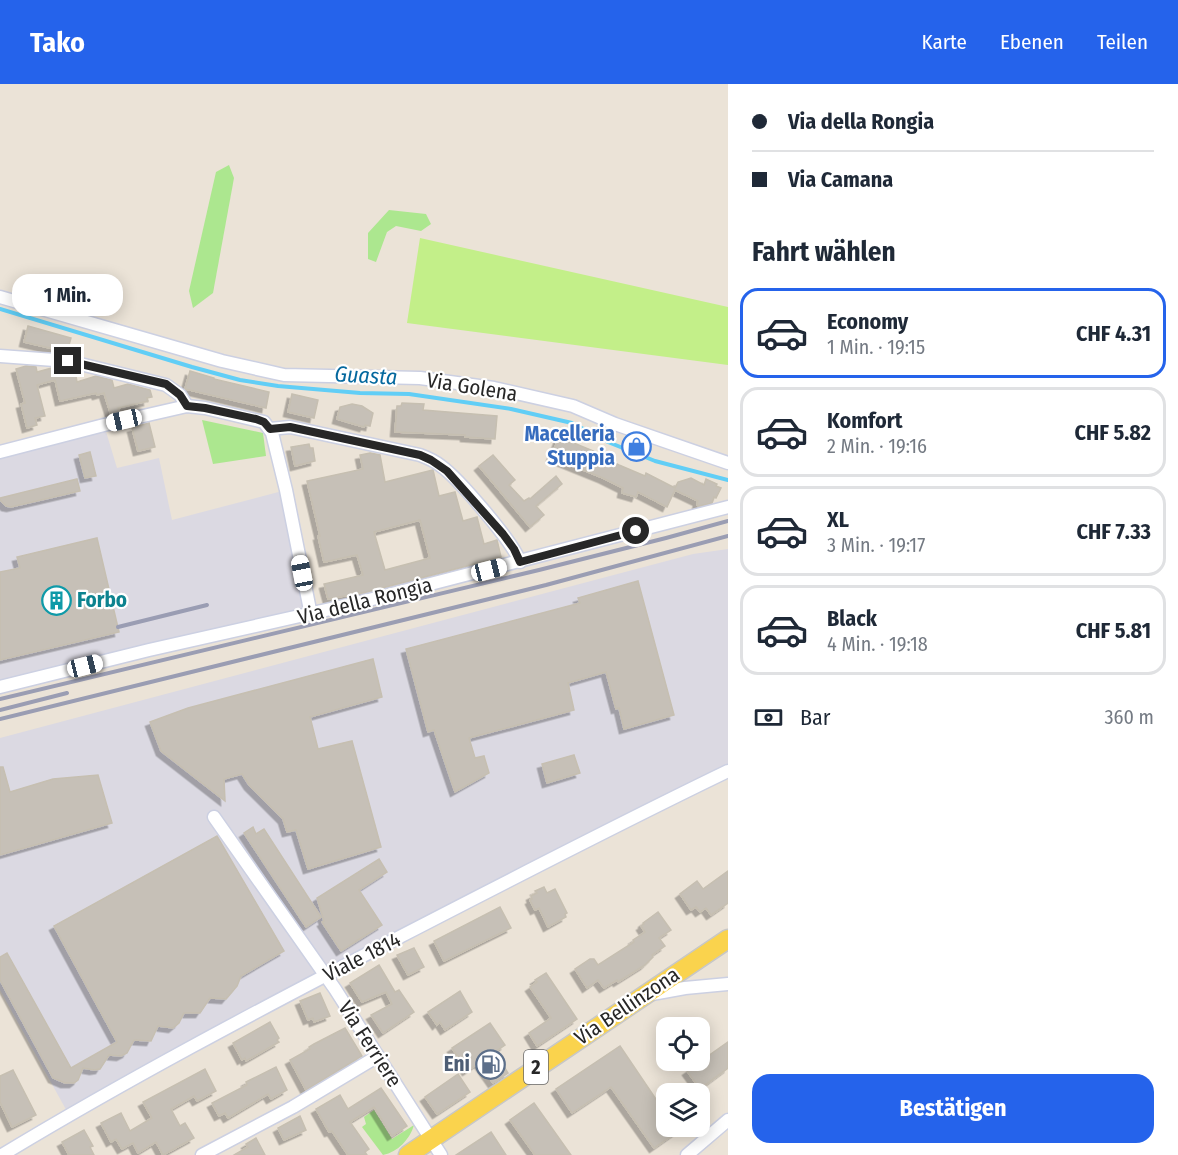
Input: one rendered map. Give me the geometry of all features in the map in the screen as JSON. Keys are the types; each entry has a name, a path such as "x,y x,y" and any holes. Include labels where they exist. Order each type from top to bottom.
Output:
{"main road":[{"name":"Via Bellinzona","path":"408,1155 728,939"}],"street":[{"name":"Via Golena","path":"0,297 222,361 284,375 420,378 494,388 573,406 615,424 728,463"},
{"path":"0,356 76,362 166,384 180,395 187,406"},
{"path":"0,452 187,406 264,422 270,429 286,490 311,615"},
{"path":"270,429 290,427 420,455 431,460 447,471 503,534 520,562"},
{"name":"Via della Rongia","path":"0,687 149,650 311,615 728,507"},
{"name":"Viale 1814","path":"2,1155 69,1114 326,975 608,829 728,771"},
{"name":"Via Ferriere","path":"214,817 326,975 441,1155"},
{"path":"642,996 685,988 728,984"},
{"path":"202,1155 293,1107 378,1056"},
{"path":"687,1155 728,1120"}],"shaded area":[{"path":"104,425 117,468 159,458 172,520 286,490 311,615 0,687 0,452"},
{"path":"728,549 728,771 69,1115 0,990 0,738 693,554"}],"green space":[{"path":"229,165 234,178 213,293 193,308 189,291 216,172"},
{"path":"389,210 426,214 431,224 421,231 396,226 387,232 376,262 368,259 368,233"},
{"path":"420,238 728,307 728,365 407,323"},
{"path":"202,420 263,433 266,456 213,464"},
{"path":"374,1110 392,1139 414,1125 403,1144 383,1155 362,1127 366,1124 364,1117"}],"building":[{"path":"28,326 71,338 67,352 24,342"},
{"path":"26,366 36,367 37,372 52,368 54,375 75,371 77,382 96,376 112,380 114,388 128,384 150,390 152,397 147,398 148,401 118,408 120,413 111,415 104,393 60,401 55,380 37,385 45,416 35,418 37,425 27,428 21,404 25,403 16,369"},
{"path":"190,371 269,392 266,408 185,389"},
{"path":"292,394 318,400 314,418 288,412"},
{"path":"402,403 424,404 423,410 497,416 495,439 465,437 465,435 395,432 397,406 401,406"},
{"path":"352,404 362,406 373,413 370,426 365,425 364,427 337,419 340,407"},
{"path":"149,423 155,447 138,451 132,428"},
{"path":"559,437 645,476 646,473 675,488 678,482 691,478 704,485 706,479 721,488 712,503 699,506 698,501 675,490 667,507 638,492 636,497 622,493 623,488 551,457"},
{"path":"309,444 310,448 313,448 315,461 295,466 291,447"},
{"path":"90,452 96,476 85,478 79,455"},
{"path":"370,453 380,455 385,482 433,470 439,496 455,492 463,521 477,517 484,544 497,540 501,557 366,592 328,599 324,584 363,575 357,555 324,562 307,481 363,469 360,455","holes":["420,520 430,558 385,570 374,532"]},
{"path":"493,455 515,480 509,485 524,501 530,499 556,476 562,484 536,506 544,515 530,527 479,466"},
{"path":"77,479 80,491 11,507 6,506 0,500 0,498"},
{"name":"Forbo","path":"97,538 119,632 0,660 0,572 20,568 17,557"},
{"path":"638,581 674,715 624,729 606,672 568,683 574,710 469,738 475,758 484,756 489,773 455,792 434,730 428,732 406,649 580,603 578,598"},
{"path":"373,659 382,697 310,717 318,749 352,741 381,847 308,869 296,830 287,832 283,819 249,785 242,774 224,779 225,801 161,751 150,722 188,708"},
{"path":"574,755 580,773 547,783 542,764"},
{"path":"0,767 3,767 10,792 53,779 98,775 112,823 0,855"},
{"path":"253,827 256,834 264,829 321,917 306,927 244,833"},
{"path":"217,836 284,951 241,976 237,986 226,999 210,998 200,1013 184,1013 179,1023 173,1028 158,1026 151,1041 134,1040 127,1053 121,1056 109,1055 100,1069 83,1068 78,1080 74,1083 65,1083 53,1078 0,980 0,957 7,953 71,1068 117,1042 54,926"},
{"path":"379,859 387,872 359,890 382,925 341,951 322,922 324,921 317,898"},
{"path":"728,871 728,903 711,915 706,908 700,912 696,907 691,910 680,894 697,881 703,889"},
{"path":"544,887 547,893 555,889 567,913 566,917 548,927 539,908 535,910 530,900 531,896 537,893 535,891"},
{"path":"500,907 511,928 444,961 434,941"},
{"path":"658,912 671,930 659,938 665,946 652,955 653,957 645,965 618,982 617,980 604,988 598,980 587,988 575,969 590,959 594,959 598,965 634,942 633,940 645,932 641,926 643,923"},
{"path":"414,948 424,967 408,975 397,955"},
{"path":"379,965 395,992 399,990 414,1012 383,1033 371,1015 392,1004 386,992 362,1002 350,983"},
{"path":"546,973 577,1019 537,1046 529,1033 551,1018 530,987 537,982 535,980"},
{"path":"460,991 472,1012 445,1030 440,1022 437,1025 428,1012"},
{"path":"320,993 330,1016 314,1022 313,1018 308,1020 300,1001"},
{"path":"270,1022 279,1042 246,1061 245,1058 242,1060 233,1043"},
{"path":"490,1023 505,1045 495,1052 508,1073 493,1083 479,1063 467,1071 452,1048"},
{"path":"345,1028 362,1056 306,1090 290,1060"},
{"path":"728,1042 728,1068 708,1083 696,1083 687,1071 710,1071 710,1055"},
{"path":"620,1046 656,1099 656,1137 670,1137 654,1148 611,1087 572,1113 556,1089"},
{"path":"276,1067 287,1090 271,1099 268,1094 228,1118 225,1113 219,1116 212,1103"},
{"path":"205,1069 216,1091 197,1101 194,1096 171,1109 180,1126 185,1123 194,1138 163,1155 156,1142 138,1153 133,1143 122,1149 116,1139 111,1142 101,1123 121,1113 130,1131 152,1118 143,1102"},
{"path":"13,1070 36,1115 12,1127 0,1102 0,1076"},
{"path":"458,1074 470,1092 437,1114 425,1097"},
{"path":"381,1088 407,1126 392,1136 374,1107 350,1122 369,1149 365,1152 367,1155 348,1155 332,1131 329,1132 316,1109 340,1095 348,1109"},
{"path":"534,1103 571,1155 535,1155 510,1120"},
{"path":"300,1116 306,1130 284,1140 278,1128"},
{"path":"84,1130 93,1146 90,1147 94,1155 69,1155 62,1142"},
{"path":"491,1132 506,1155 456,1155"},
{"path":"256,1138 265,1155 234,1155 248,1147 246,1144"}],"waterway":[{"name":"Guasta","path":"0,309 240,380 278,386 360,393 409,394 511,409 572,423 608,442 655,461 728,480"}],"railway":[{"path":"0,699 539,570 728,521"},
{"path":"0,719 546,585 728,536"},
{"path":"118,627 207,605"},
{"path":"0,710 67,693"}],"place":[{"name":"Macelleria Stuppia","path":"636,446"},
{"name":"Forbo","path":"56,600"},
{"name":"Eni","path":"491,1064"}],"route":[{"path":"68,361 166,384 180,395 187,406 256,419 264,422 270,429 290,427 420,455 447,471 503,534 520,562 636,531"}]}
